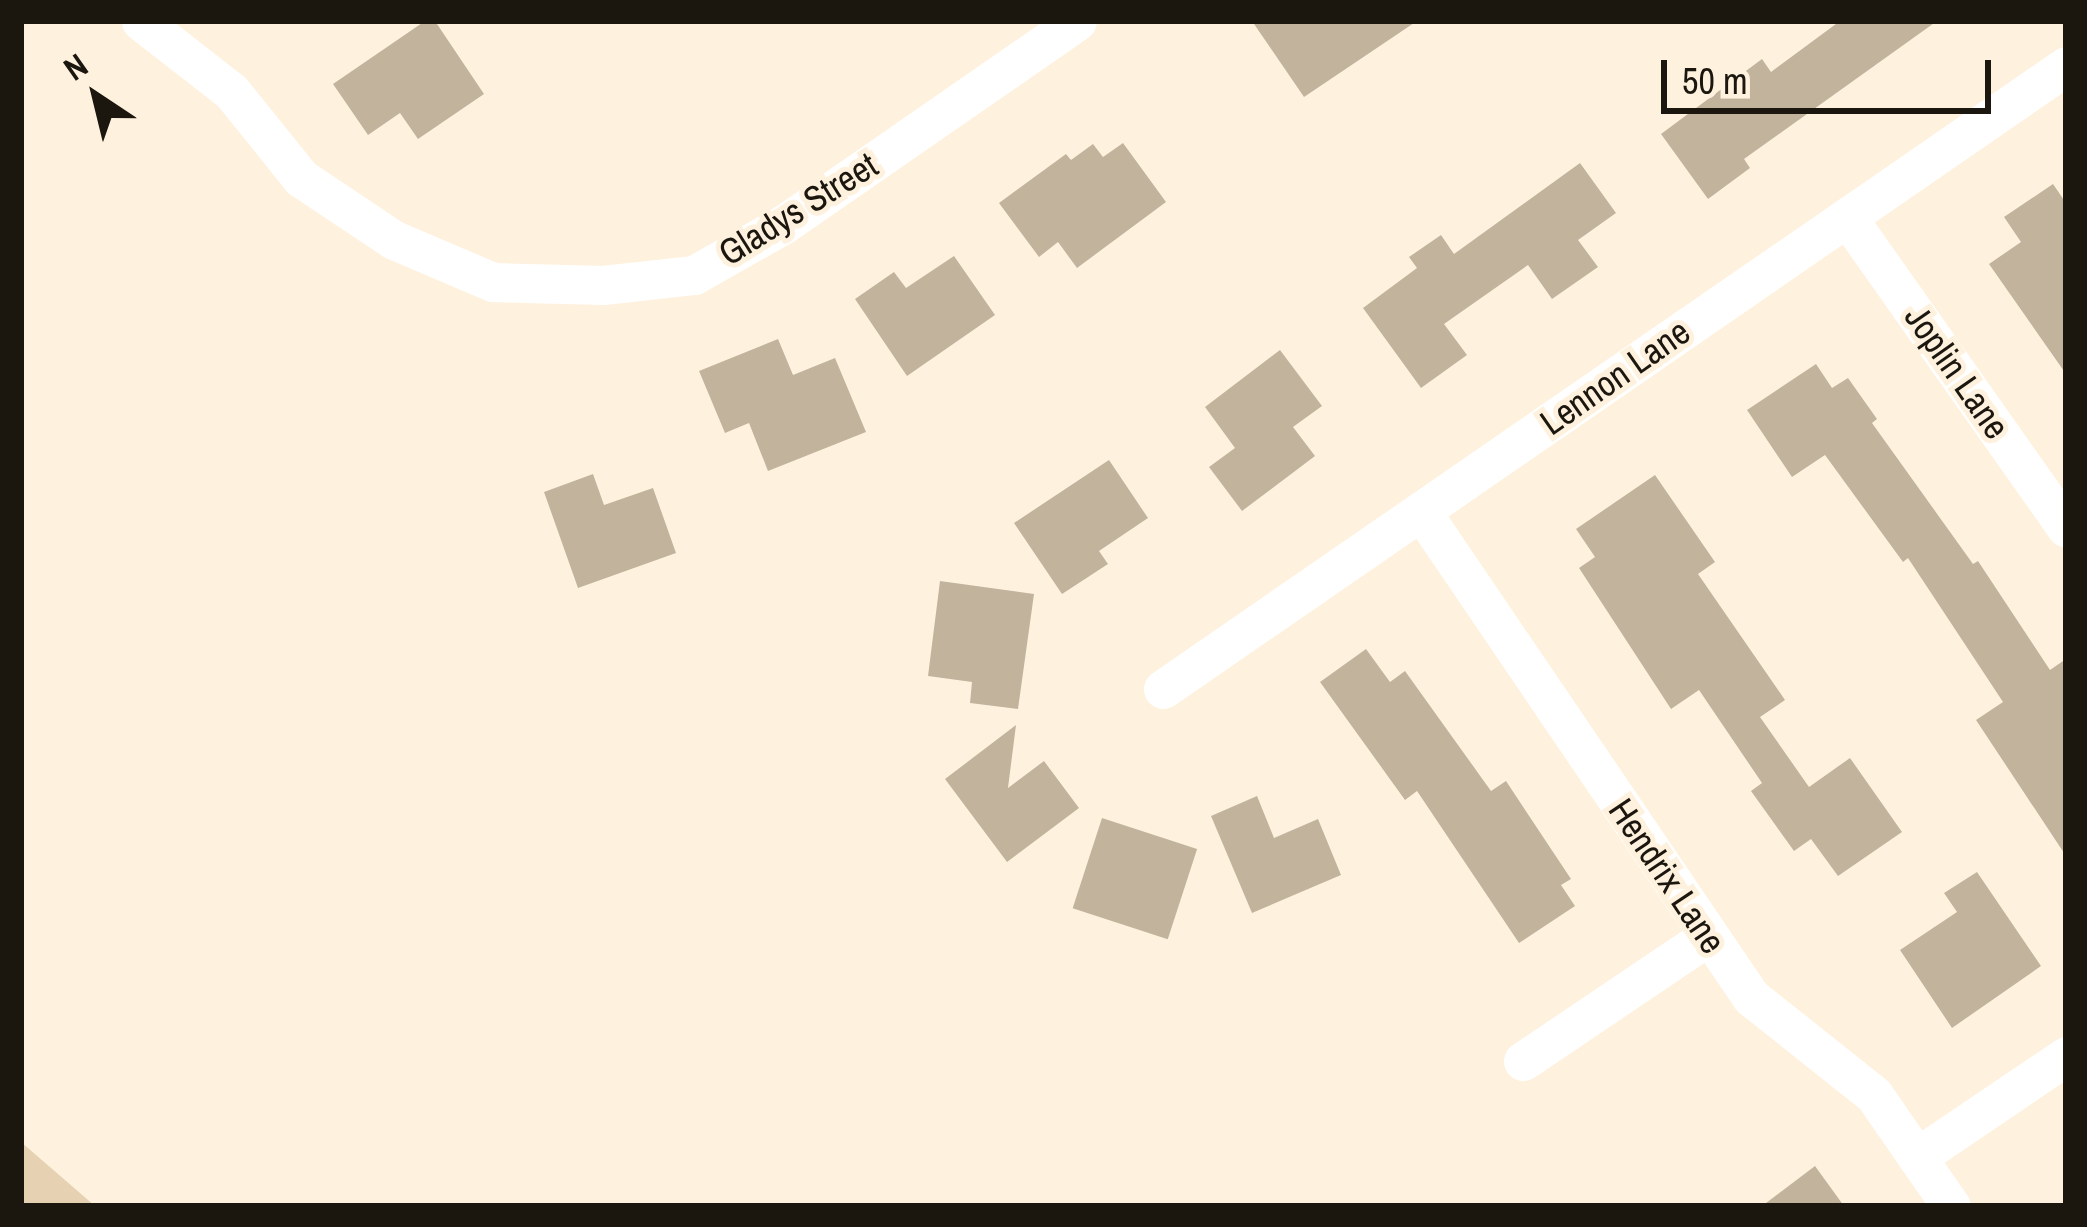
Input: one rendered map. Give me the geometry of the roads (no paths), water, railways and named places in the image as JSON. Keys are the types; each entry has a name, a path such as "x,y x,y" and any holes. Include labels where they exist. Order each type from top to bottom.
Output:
{"street":[{"name":"Gladys Street","path":"141,21 231,91 301,178 394,240 494,282 603,285 694,274 784,224 1077,21"},
{"name":"Lennon Lane","path":"1163,689 2066,66"},
{"name":"Joplin Lane","path":"1847,217 2066,527"},
{"name":"Hendrix Lane","path":"1421,511 1751,997 1874,1095 1951,1206"},
{"path":"1523,1061 1708,936"},
{"path":"1917,1157 2066,1056"}]}
